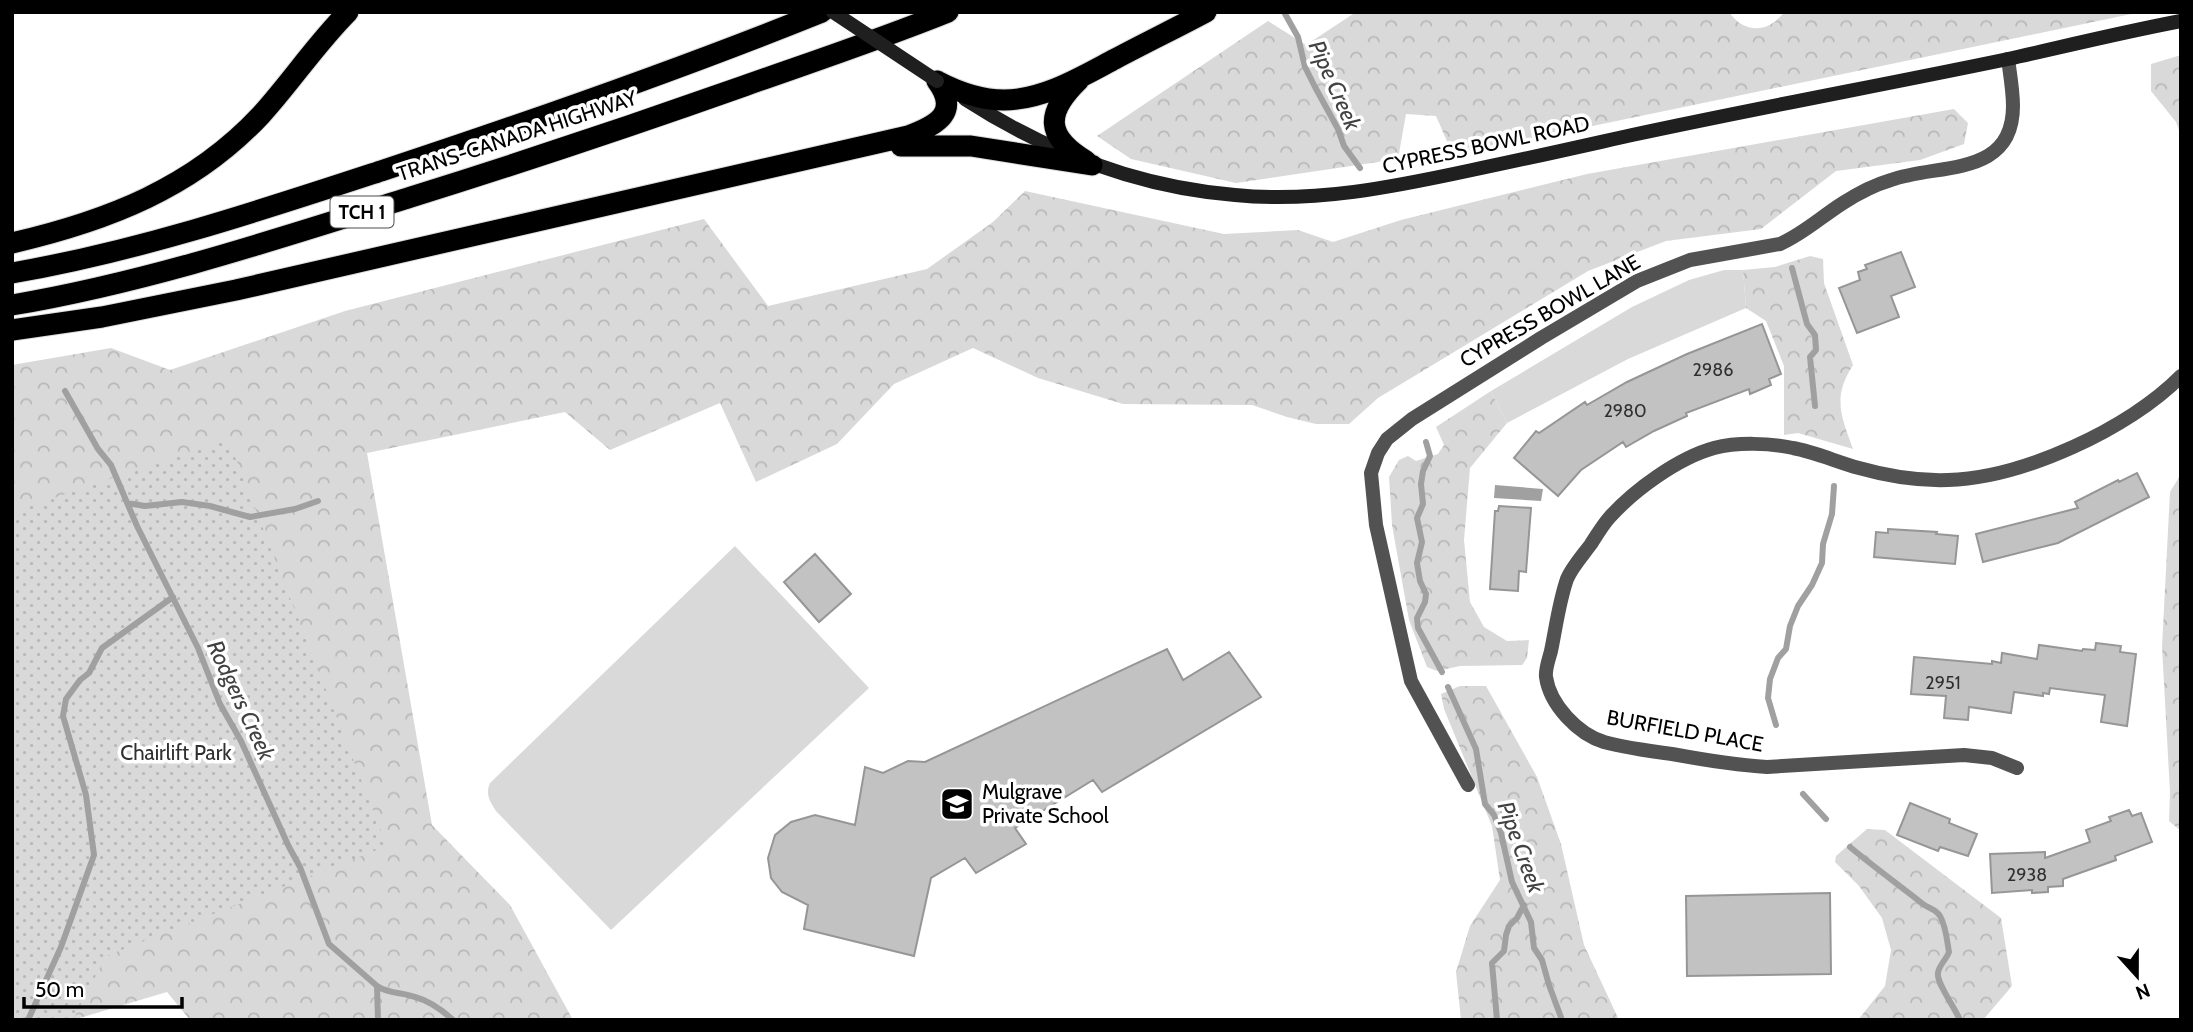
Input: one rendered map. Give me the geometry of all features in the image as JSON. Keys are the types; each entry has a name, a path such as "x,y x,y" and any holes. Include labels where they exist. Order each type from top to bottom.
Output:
{"highway":[{"path":"12,243 91,222 126,209 162,192 194,172 258,117 348,12"},
{"name":"TRANS-CANADA HIGHWAY","path":"12,273 145,244 285,202 582,103 822,12"},
{"name":"TRANS-CANADA HIGHWAY","path":"12,305 153,274 372,209 681,108 948,12"},
{"path":"937,81 968,95 986,99 1006,100 1041,94 1206,12"},
{"path":"1089,72 1062,98 1054,118 1054,130 1068,149 1092,165"},
{"path":"12,330 102,317 236,290 908,136 937,122 947,110 948,102 937,81"},
{"path":"843,150 915,145 971,146 1092,165"}],"street":[{"name":"CYPRESS BOWL ROAD","path":"833,12 1010,126 1092,165 1157,184 1237,196 1304,197 1405,185 2181,21"},
{"name":"CYPRESS BOWL LANE","path":"1468,785 1411,681 1376,524 1371,473 1378,453 1387,439 1404,424 1453,392 1637,281 1690,260 1780,244 1794,239 1843,203 1892,179 1989,157 2001,147 2012,121 2014,106 2008,59"},
{"name":"BURFIELD PLACE","path":"2017,768 1992,758 1964,755 1767,767 1738,765 1599,740 1577,726 1559,707 1546,675 1568,576 1609,518 1637,493 1683,460 1716,447 1765,444 1796,448 1892,475 1921,479 1972,478 2029,464 2073,446 2122,422 2148,405 2181,376"}],"green space":[{"path":"1356,12 1729,12 1742,24 1756,28 1771,24 1784,12 2141,12 1453,155 1436,116 1406,114 1398,159 1236,183 1131,159 1097,136 1268,21 1306,45"},
{"path":"2181,55 2181,136 2176,122 2151,91 2151,64"},
{"path":"1954,109 1968,123 1964,144 1920,160 1836,171 1761,229 1666,241 1588,271 1378,398 1349,424 1316,424 1252,405 1123,404 1038,378 973,348 894,384 837,444 756,482 720,403 610,450 565,412 367,453 432,825 510,905 573,1020 190,1020 167,992 73,1020 12,1020 12,365 111,348 170,370 345,311 704,219 768,306 927,269 993,222 1025,191 1224,234 1298,230 1333,242 1401,220 1587,174"},
{"path":"1810,256 1823,259 1824,283 1853,365 1842,387 1841,407 1853,449 1798,433 1784,435 1784,366 1766,321 1746,308 1743,270 1775,267"},
{"path":"1724,270 1743,270 1746,308 1628,359 1507,423 1491,391 1632,307 1689,280"},
{"path":"1491,391 1507,423 1470,468 1464,540 1470,602 1484,627 1507,641 1529,640 1527,658 1522,665 1460,666 1437,671 1427,667 1409,620 1392,525 1389,477 1399,460 1408,456 1416,461 1438,454 1444,445 1436,427"},
{"name":"Chairlift Park","path":"228,439 387,846 106,956 73,1020 12,1020 12,512"},
{"path":"2181,474 2181,831 2169,821 2170,792 2162,647 2170,492"},
{"path":"735,546 869,688 611,930 496,811 489,798 490,783"},
{"path":"1460,686 1486,686 1537,777 1561,844 1584,945 1619,1020 1461,1020 1456,972 1470,926 1500,880 1492,826 1444,709 1441,694"},
{"path":"1867,829 1885,830 2001,918 2012,986 1983,1020 1858,1020 1885,986 1891,950 1882,918 1859,886 1835,862 1836,856"}],"shaded area":[{"path":"1495,485 1543,489 1541,501 1494,498"}],"building":[{"path":"1901,252 1915,287 1891,296 1899,317 1857,333 1839,288 1860,280 1858,272 1867,269 1865,265"},
{"path":"1762,324 1781,374 1769,379 1771,385 1750,394 1749,389 1686,413 1687,416 1626,447 1623,442 1581,470 1558,496 1514,458 1536,431 1539,433 1585,402 1587,405 1627,382 1687,354"},
{"path":"2137,473 2149,497 2058,543 1983,562 1976,534 2078,508 2075,502"},
{"path":"1499,506 1531,508 1526,572 1519,571 1518,591 1490,589 1495,511 1498,511"},
{"path":"1888,529 1958,536 1955,564 1874,557 1876,532 1888,533"},
{"path":"815,554 851,594 819,622 784,582"},
{"path":"2096,643 2121,646 2120,652 2136,654 2127,726 2101,722 2105,695 2050,688 2049,694 2043,693 2043,696 2014,692 2011,713 1969,707 1968,720 1944,718 1946,696 1911,694 1914,657 1992,664 1992,661 2001,663 2002,653 2037,659 2039,645 2082,651 2095,650"},
{"name":"Mulgrave Private School","path":"1167,649 1183,680 1229,652 1261,697 1102,792 1093,780 1015,828 1026,844 976,873 965,858 931,878 914,956 804,929 808,905 782,892 771,878 768,858 775,835 791,822 815,815 855,825 865,767 883,773 908,761 925,762"},
{"path":"1910,803 1950,819 1949,823 1977,834 1968,856 1940,847 1938,851 1897,835"},
{"path":"2129,810 2132,816 2141,813 2152,842 2115,856 2116,860 2063,879 2063,886 2048,887 2048,892 2032,893 2032,890 1992,893 1990,854 2045,852 2045,858 2090,842 2086,830 2111,821 2109,817"},
{"path":"1830,893 1831,974 1687,976 1686,896"}],"waterway":[{"name":"Pipe Creek","path":"1284,12 1298,37 1305,67 1338,129 1344,146 1360,168"},
{"name":"Pipe Creek","path":"1792,268 1807,324 1815,335 1816,350 1810,357 1815,406"},
{"name":"Rodgers Creek","path":"65,391 98,449 111,465 137,526 198,648 220,704 241,741 300,867 329,944 377,986 378,1020"},
{"name":"Pipe Creek","path":"1426,442 1430,456 1423,471 1423,504 1417,518 1422,542 1417,563 1420,581 1426,594 1417,618 1418,628 1442,672"},
{"name":"Pipe Creek","path":"1776,725 1768,698 1770,679 1778,658 1786,649 1790,626 1798,606 1822,563 1823,544 1832,514 1834,486"},
{"path":"127,503 145,506 182,502 210,506 250,517 295,509 318,501"},
{"path":"28,1020 61,947 94,855 86,795 63,716 66,699 80,680 89,673 102,648 173,597"},
{"name":"Pipe Creek","path":"1448,687 1476,749 1485,804 1494,815 1501,833 1512,882 1531,922 1534,948 1542,960 1562,1020"},
{"name":"Pipe Creek","path":"1803,794 1826,819"},
{"name":"Pipe Creek","path":"1850,847 1940,916 1949,952 1940,967 1938,977 1960,1020"},
{"path":"1497,1020 1492,963 1504,951 1509,926 1524,905"},
{"path":"377,986 426,1001 453,1020"}],"place":[{"name":"Mulgrave Private School","path":"957,804"}]}
